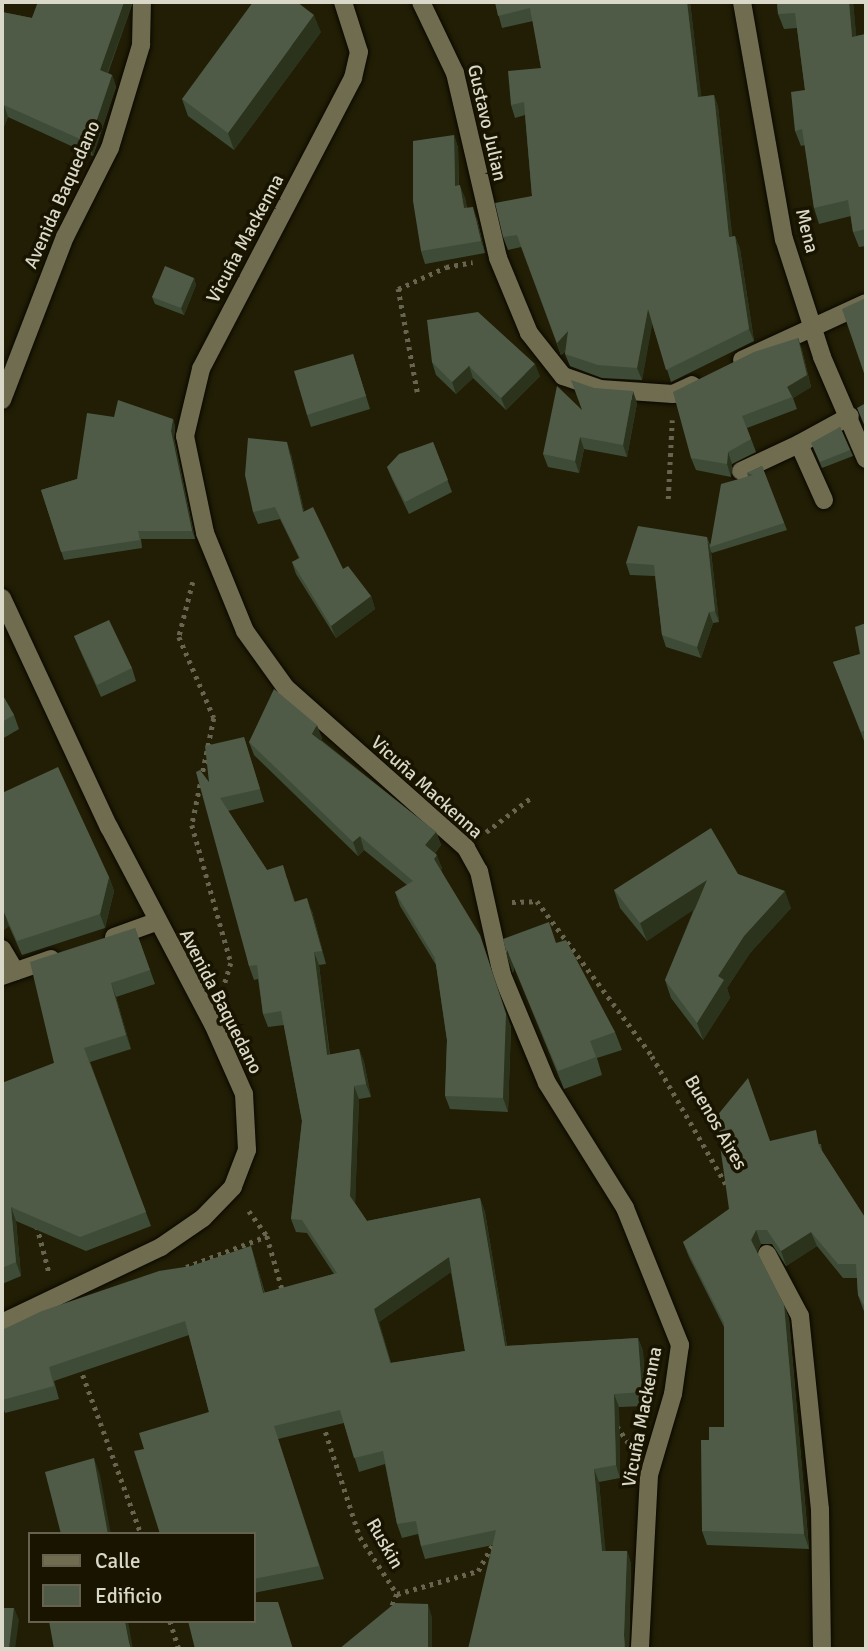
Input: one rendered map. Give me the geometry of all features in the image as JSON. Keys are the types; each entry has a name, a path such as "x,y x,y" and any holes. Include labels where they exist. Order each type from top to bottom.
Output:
{"street":[{"name":"Avenida Baquedano","path":"2,400 65,237 110,148 141,45 142,2"},
{"name":"Vicuña Mackenna","path":"343,2 359,52 354,78 201,369 185,436 205,533 245,631 286,688 466,848 479,871 502,975 547,1083 625,1208 680,1345 673,1394 649,1475 640,1649"},
{"name":"Gustavo Julian","path":"421,2 454,73 498,258 529,333 563,376 600,390 673,394 812,325 866,303"},
{"name":"Mena","path":"742,2 784,239 812,325 866,459"},
{"path":"741,471 850,416"},
{"path":"799,444 824,500"},
{"name":"Avenida Baquedano","path":"2,598 156,922 213,1024 244,1094 247,1150 233,1187 203,1218 161,1247 2,1323"},
{"path":"91,945 156,922"},
{"path":"2,949 8,973 66,954"},
{"path":"767,1254 800,1316 820,1509 822,1649"}],"path":[{"path":"417,392 398,289 446,267 498,258"},
{"path":"668,499 673,394"},
{"path":"205,533 179,637 214,718 192,825 231,963 213,1024"},
{"path":"466,848 532,797"},
{"name":"Buenos Aires","path":"487,904 537,901 652,1056 728,1187"},
{"path":"267,1236 286,1300"},
{"name":"Ruskin","path":"320,1415 360,1537 397,1594 387,1620"},
{"path":"615,1422 649,1475"},
{"path":"397,1594 478,1571 492,1544 500,1538"},
{"path":"171,1623 179,1649"}],"building":[{"path":"38,2 124,2 100,70 112,75 89,143 4,105 2,110 2,12 32,18"},
{"path":"253,2 297,2 314,15 228,133 182,99"},
{"path":"495,2 687,2 698,97 714,95 729,237 735,236 749,329 666,370 648,309 637,368 598,365 565,354 568,331 557,343 517,235 503,237 495,203 532,196 524,102 511,105 508,71 541,68 530,8 498,16"},
{"path":"777,2 849,2 852,37 866,34 866,229 853,232 848,200 814,208 802,129 795,131 791,92 805,90 795,13 778,14"},
{"path":"454,135 455,186 460,185 464,208 473,207 481,241 421,251 413,201 413,141"},
{"path":"165,266 194,278 181,308 152,297"},
{"path":"866,298 866,379 842,309"},
{"path":"478,312 535,364 501,398 469,366 452,382 432,362 427,320"},
{"path":"798,338 807,375 787,387 792,397 742,416 751,439 728,452 727,464 691,458 673,392 754,352"},
{"path":"353,354 366,396 307,415 294,371"},
{"path":"571,380 594,388 633,391 623,445 580,437 575,461 543,454 557,386 582,410"},
{"path":"118,400 173,419 171,431 192,531 138,531 140,540 61,552 41,490 77,479 87,413 114,417"},
{"path":"866,403 866,429 857,408"},
{"path":"840,427 850,450 820,462 811,443"},
{"path":"248,438 287,442 303,512 313,507 343,569 348,566 371,596 331,626 292,562 300,558 275,507 253,512 245,475"},
{"path":"433,442 448,480 405,502 387,467 399,454"},
{"path":"762,466 784,523 710,547 721,484 753,475 747,473"},
{"path":"638,526 707,537 715,611 709,612 697,647 662,635 654,565 626,563"},
{"path":"109,620 132,668 97,685 74,636"},
{"path":"866,623 866,730 861,732 833,662 860,654 855,627"},
{"path":"274,689 317,725 312,734 436,832 425,845 437,855 434,859 480,935 506,1014 503,1098 445,1096 447,1040 435,958 395,892 413,881 360,836 353,842 249,742"},
{"path":"2,694 14,715 2,722"},
{"path":"244,737 260,789 220,798 267,870 283,865 294,902 307,898 322,951 314,952 327,1055 359,1049 366,1084 354,1086 350,1196 367,1221 480,1198 505,1346 638,1338 642,1392 614,1394 616,1465 594,1469 602,1551 627,1551 625,1649 468,1649 496,1530 421,1546 416,1521 397,1524 383,1451 354,1458 340,1410 274,1426 319,1566 256,1579 256,1532 159,1532 134,1451 144,1449 139,1433 209,1412 185,1321 49,1367 54,1386 2,1400 2,1330 42,1311 159,1271 191,1266 251,1246 263,1293 337,1273 302,1220 291,1219 302,1121 281,1011 263,1014 257,965 249,966 196,772 200,770 209,782 205,746","holes":["449,1257 465,1351 390,1363 374,1309"]},
{"path":"58,767 109,877 100,914 17,941 4,912 2,913 2,793"},
{"path":"711,828 738,874 785,891 744,936 718,976 724,980 697,1023 665,980 707,880 640,923 614,890"},
{"path":"549,922 556,943 566,940 615,1032 590,1041 596,1057 558,1071 507,950 507,955 503,939"},
{"path":"135,928 150,970 111,983 126,1035 84,1048 146,1212 80,1237 11,1207 16,1262 2,1268 2,1083 54,1063 30,962"},
{"path":"748,1078 770,1141 816,1130 819,1146 866,1219 866,1309 858,1295 856,1264 838,1264 811,1232 781,1251 767,1230 756,1230 751,1240 784,1305 804,1534 702,1531 701,1440 709,1440 709,1427 724,1427 724,1323 683,1242 729,1209 716,1117"},
{"path":"94,1458 108,1532 60,1532 45,1472"},
{"path":"256,1602 278,1602 293,1649 195,1649 188,1623 256,1623"},
{"path":"395,1603 428,1604 428,1649 339,1649"},
{"path":"2,1608 14,1608 9,1649 2,1649"},
{"path":"49,1623 125,1623 131,1649 54,1649"}]}
